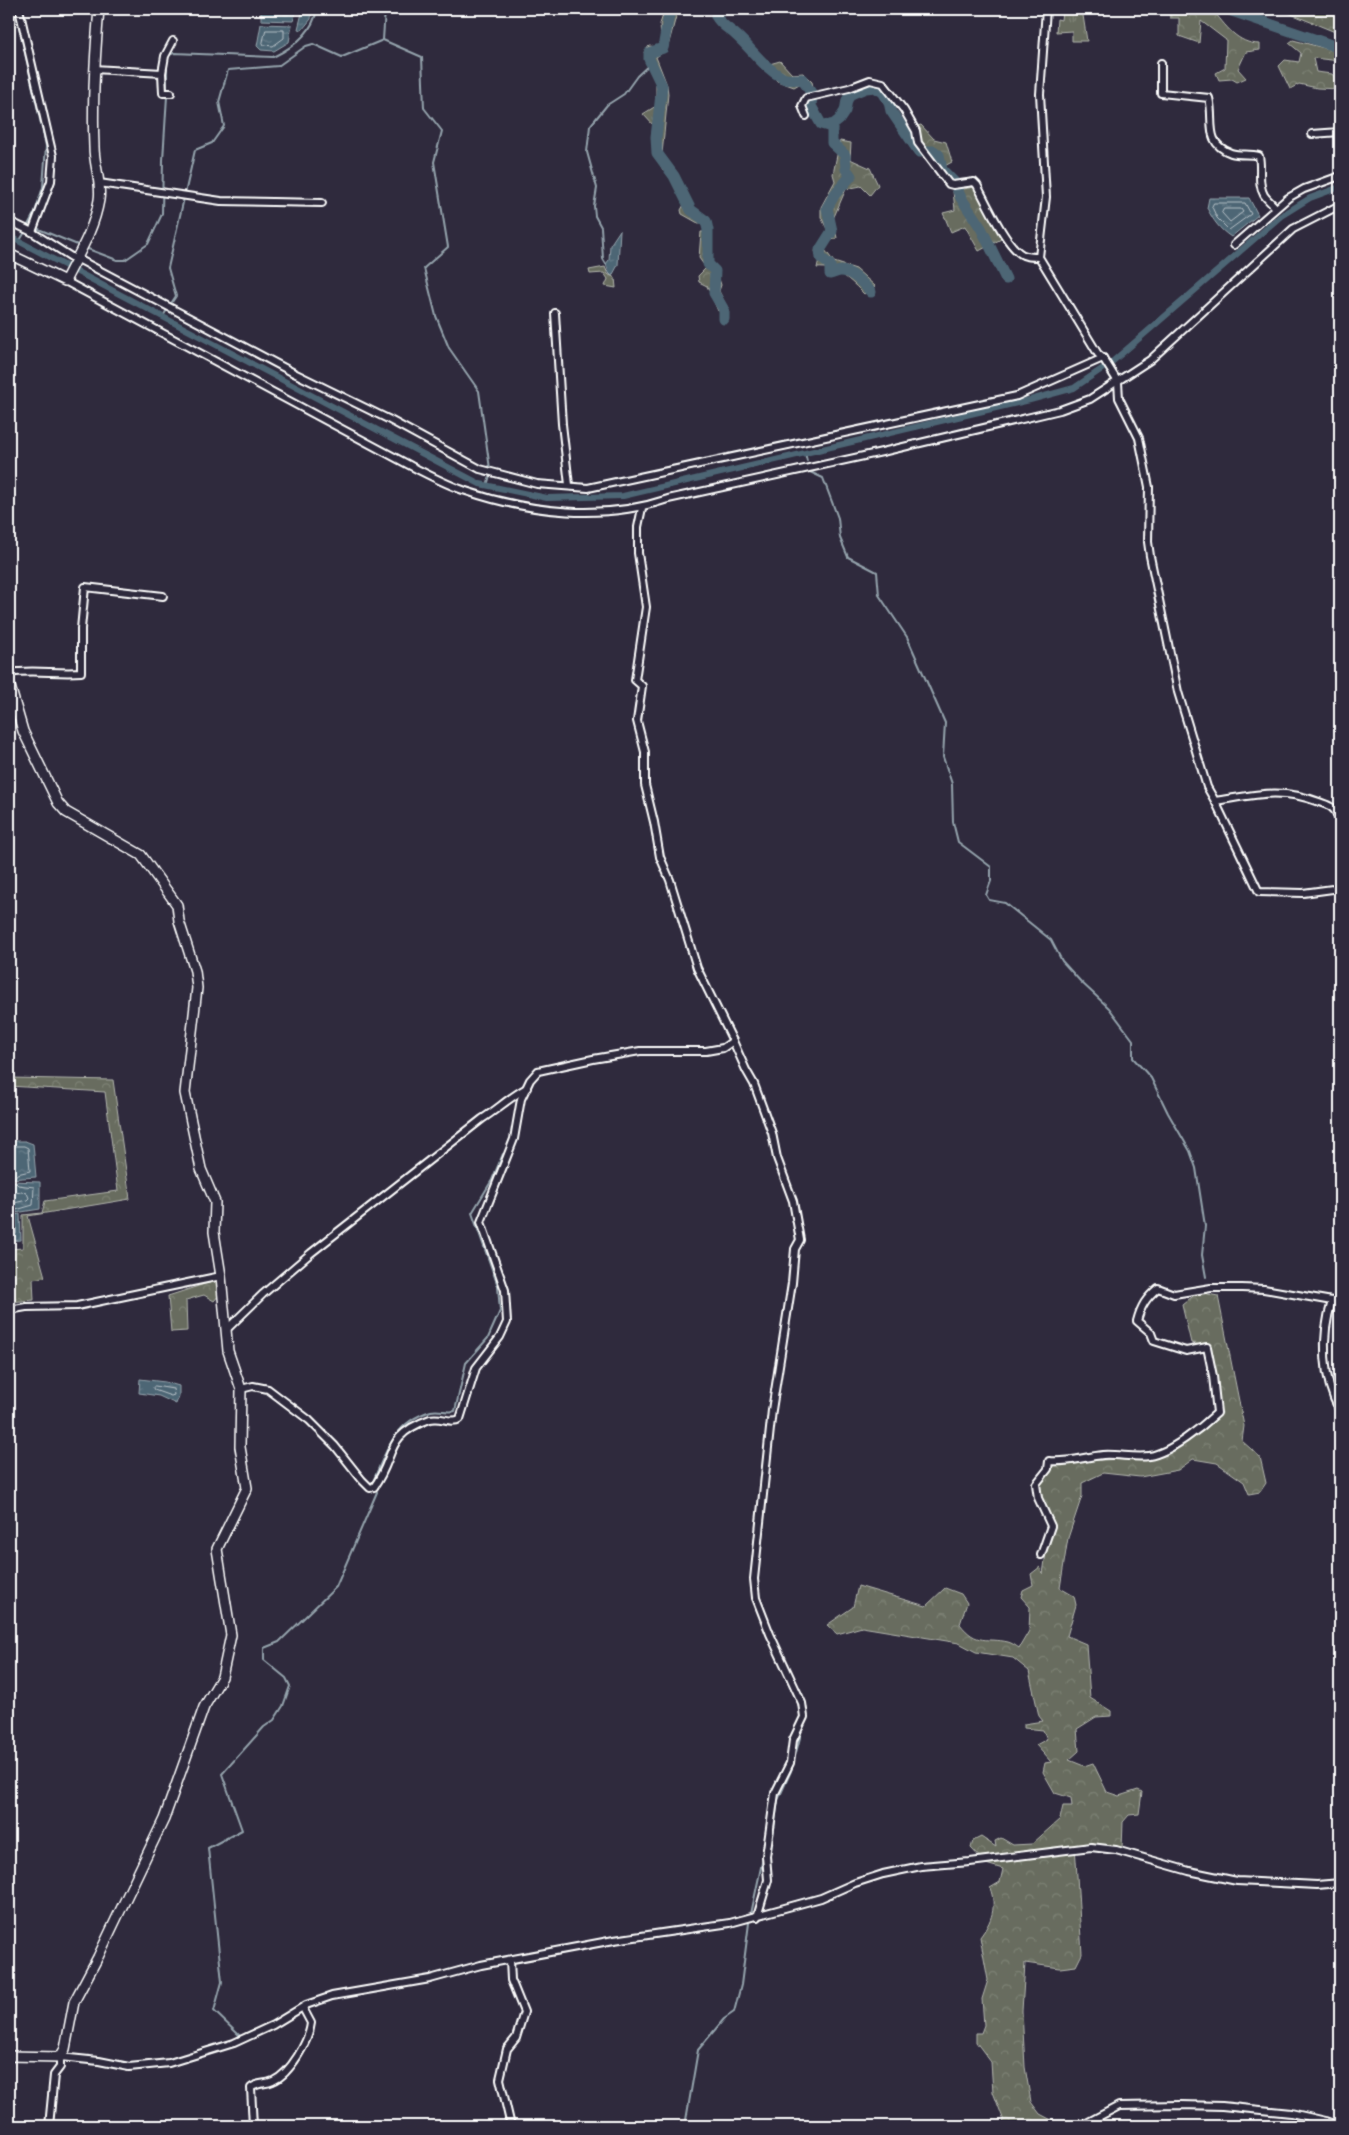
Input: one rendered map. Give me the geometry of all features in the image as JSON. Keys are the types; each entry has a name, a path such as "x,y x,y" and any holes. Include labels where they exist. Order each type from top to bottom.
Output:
{"street":[{"path":"19,9 53,156 51,181 32,232"},
{"path":"67,278 76,262 99,202 99,183 94,148 94,69 99,9"},
{"path":"1046,9 1040,94 1046,197 1039,257 1098,354 1103,358 1116,379 1120,398 1139,438 1145,462 1149,494 1148,542 1178,692 1207,787 1216,801 1259,892 1303,893 1340,888"},
{"path":"171,93 162,92 162,73 165,56 173,42"},
{"path":"1161,63 1161,92 1209,98 1212,135 1216,142 1234,154 1259,156 1259,180 1262,190 1266,198 1276,207"},
{"path":"94,69 162,73"},
{"path":"806,116 802,106 803,101 808,97 849,88 870,80 882,83 904,110 916,131 918,143 949,184 956,185 970,182 977,185 1006,238 1015,250 1022,255 1039,257"},
{"path":"1312,134 1340,132"},
{"path":"1234,245 1276,207 1304,189 1340,176"},
{"path":"99,183 221,202 322,203"},
{"path":"9,254 67,278 393,457 464,491 519,506 566,512 642,508 668,499 882,452 1060,410 1090,399 1116,379 1150,360 1293,229 1340,205"},
{"path":"9,221 32,232 76,262 388,419 480,469 537,484 569,485 588,488 1017,396 1103,358"},
{"path":"555,313 569,485"},
{"path":"642,508 638,527 638,553 646,607 635,680 642,686 637,721 645,752 645,784 660,857 670,880 682,926 697,968 754,1084 772,1133 777,1158 793,1201 800,1240 795,1249 792,1283 772,1410 754,1578 756,1598 770,1634 802,1702 804,1717 793,1740 790,1763 775,1793 766,1856 768,1880 756,1917"},
{"path":"9,673 26,670 57,674 81,672 81,629 85,587 163,596"},
{"path":"9,683 23,731 58,803 66,812 141,855 177,905 179,921 194,971 197,988 186,1093 201,1169 215,1202 214,1232 221,1276 228,1351 241,1389 240,1446 247,1488 218,1549 231,1635 222,1676 204,1707 164,1818 98,1957 74,2002 65,2049 60,2057 60,2067 54,2075 49,2126"},
{"path":"1216,801 1286,792 1304,796 1333,807 1339,814 1340,854"},
{"path":"241,1389 261,1387 268,1389 308,1420 335,1446 362,1480 370,1488 374,1487 399,1437 413,1425 434,1418 454,1422 460,1419 476,1368 500,1337 507,1322 505,1290 482,1222 514,1140 521,1099 530,1080 538,1071 557,1066 640,1052 706,1051 723,1048 733,1040"},
{"path":"226,1330 262,1294 311,1253 482,1118 509,1100 514,1094 527,1088"},
{"path":"9,1310 26,1307 77,1306 221,1276"},
{"path":"1041,1555 1051,1526 1038,1498 1036,1484 1048,1469 1049,1461 1063,1463 1102,1455 1150,1456 1163,1452 1204,1425 1217,1413 1213,1376 1207,1347 1186,1351 1154,1341 1151,1333 1137,1321 1142,1304 1148,1296 1158,1288 1174,1294 1211,1288 1242,1288 1264,1289 1332,1301 1340,1300"},
{"path":"1332,1301 1325,1322 1324,1347 1334,1401 1340,1411"},
{"path":"9,2056 60,2057 99,2061 129,2067 169,2062 234,2043 273,2025 303,2008 332,1996 436,1978 481,1965 614,1940 730,1923 821,1898 855,1883 883,1874 921,1866 1091,1847 1116,1850 1189,1871 1237,1881 1317,1885 1340,1883"},
{"path":"510,1960 511,1980 524,2012 516,2038 507,2049 500,2079 512,2126"},
{"path":"253,2126 251,2088 256,2084 272,2082 285,2073 304,2045 311,2023 303,2008"},
{"path":"1081,2126 1119,2106 1181,2105 1222,2106 1291,2113 1326,2120 1340,2126"}],"green space":[{"path":"665,9 678,9 667,50 656,57 667,85 668,94 662,154 668,165 663,170 654,149 652,138 654,126 643,114 656,106 656,81 644,52 649,46 659,47 661,40 660,24"},
{"path":"1054,9 1082,9 1087,41 1072,41 1072,31 1056,32 1057,19 1061,20 1062,11"},
{"path":"1169,9 1212,9 1238,37 1245,41 1260,44 1260,50 1246,52 1238,69 1246,78 1237,82 1232,79 1219,80 1216,73 1225,68 1226,40 1201,21 1199,43 1179,36 1179,18 1170,18"},
{"path":"1279,9 1340,9 1340,34"},
{"path":"1293,40 1340,52 1340,61 1313,58 1316,72 1332,74 1340,84 1340,89 1317,88 1299,84 1290,89 1279,66 1285,60 1299,62 1301,53 1289,43"},
{"path":"780,61 792,74 803,73 812,82 814,91 807,94 801,83 794,87 777,81 766,65"},
{"path":"921,125 934,139 946,142 952,162 939,169 920,142 917,126"},
{"path":"840,141 851,143 850,159 870,168 878,185 870,195 861,186 846,189 833,219 837,238 827,242 825,250 834,262 856,269 875,286 864,294 843,275 831,269 817,268 819,259 815,251 827,234 827,229 821,217 821,207 835,181 833,174"},
{"path":"974,187 1003,238 979,251 965,226 951,232 943,213 955,210 953,191"},
{"path":"689,202 709,222 698,223 682,214 681,210 685,203"},
{"path":"701,232 710,232 710,261 717,272 721,285 719,291 727,307 718,311 707,286 699,282 698,276 706,268 699,258"},
{"path":"605,267 608,274 615,278 616,288 605,286 608,279 604,273 590,274 589,270"},
{"path":"9,1078 113,1080 130,1199 28,1216 45,1277 33,1279 34,1300 9,1302 9,1249 23,1248 23,1215 42,1213 45,1201 118,1191 105,1092 9,1086"},
{"path":"217,1280 226,1287 214,1301 204,1295 186,1300 187,1331 171,1332 168,1296"},
{"path":"1198,1292 1218,1296 1244,1426 1242,1441 1260,1457 1266,1483 1260,1492 1249,1494 1244,1482 1217,1463 1193,1459 1178,1470 1140,1477 1103,1473 1082,1483 1082,1496 1068,1538 1060,1588 1074,1596 1076,1605 1067,1636 1086,1644 1090,1698 1111,1711 1111,1716 1096,1717 1077,1729 1079,1751 1069,1760 1084,1766 1093,1763 1107,1792 1119,1796 1138,1790 1142,1792 1139,1814 1129,1815 1123,1822 1122,1848 1075,1845 1082,1954 1076,1966 1060,1968 1025,1963 1022,2011 1025,2067 1031,2102 1040,2114 1063,2126 1000,2126 1004,2121 993,2092 991,2062 976,2042 976,2033 981,2033 984,2025 982,1999 988,1980 980,1937 988,1925 992,1914 993,1901 990,1888 1000,1882 1003,1869 986,1864 971,1848 973,1841 981,1837 996,1847 995,1841 1001,1838 1013,1845 1032,1844 1060,1819 1063,1806 1072,1806 1071,1798 1055,1793 1043,1772 1045,1763 1051,1762 1036,1745 1047,1739 1043,1730 1024,1728 1024,1724 1043,1721 1039,1716 1029,1671 1013,1658 976,1652 959,1643 862,1627 837,1634 827,1625 853,1607 858,1586 926,1606 945,1588 961,1594 967,1603 960,1624 966,1631 977,1638 1008,1642 1019,1648 1029,1631 1030,1607 1021,1597 1023,1590 1033,1585 1031,1574 1040,1567 1043,1574 1051,1519 1042,1503 1038,1485 1051,1463 1155,1457 1219,1413 1210,1347 1191,1343 1182,1305"}],"water":[{"path":"261,9 297,9 293,21 261,20"},
{"path":"303,9 312,9 311,19 302,30 298,29"},
{"path":"261,24 292,25 289,42 274,51 261,50 257,46"},
{"path":"1209,198 1249,198 1258,215 1231,237 1220,227 1209,212 1207,208"},
{"path":"620,230 618,265 612,276 606,264 609,260 610,245"},
{"path":"9,1141 25,1141 33,1144 36,1177 9,1179"},
{"path":"9,1181 40,1182 40,1209 9,1214"},
{"path":"20,1214 21,1240 9,1241 9,1216"},
{"path":"140,1379 179,1386 179,1396 176,1404 159,1396 139,1393"}],"waterway":[{"path":"15,9 46,146 43,187 35,212 28,225"},
{"path":"167,90 167,61 169,55 174,53 273,57 295,44 307,32 315,18 317,9"},
{"path":"170,305 176,296 168,268 195,150 212,143 224,126 219,102 228,70 278,66 306,46 313,44 342,57 383,40 385,9"},
{"path":"670,9 663,48 649,53 649,59 662,86 656,137 657,153 674,176 691,210 706,221 708,230 708,264 715,271 714,293 724,310 724,319"},
{"path":"718,9 716,16 720,22 742,40 770,69 785,79 802,79 812,94 811,106 821,124 828,126 839,120 845,111 847,100 851,94 866,88 875,87 883,92 889,102 891,111 919,152 923,152"},
{"path":"1229,9 1340,48"},
{"path":"383,40 422,57 424,108 442,131 434,162 448,247 424,268 436,316 449,348 479,391 490,469"},
{"path":"606,264 603,259 601,227 595,216 594,206 597,188 587,152 590,126 607,105 624,94 637,76 651,63"},
{"path":"88,249 117,260 125,260 148,244 162,214 167,96"},
{"path":"830,125 832,128 832,143 845,155 846,169 851,176 835,194 827,208 832,231 820,250 821,258 830,265 830,274 841,271 850,273 871,292"},
{"path":"927,151 934,151 939,155 942,170 954,182 961,198 981,228 1006,279"},
{"path":"9,236 480,484 547,498 623,496 1074,388 1112,362 1281,216 1310,198 1340,187"},
{"path":"36,228 80,246"},
{"path":"19,242 25,232"},
{"path":"162,318 168,308"},
{"path":"805,453 807,461"},
{"path":"810,472 823,478 838,518 840,538 848,557 877,572 879,595 907,637 945,723 943,757 952,784 953,822 958,842 991,867 991,881 986,895 989,900 1005,903 1051,940 1062,961 1109,1008 1133,1040 1133,1058 1151,1078 1190,1151 1196,1168 1205,1226 1202,1255 1206,1277"},
{"path":"487,486 490,475"},
{"path":"372,1484 387,1449 408,1422 431,1411 455,1411 466,1363 488,1338 500,1311 498,1286 472,1213 492,1180 503,1154"},
{"path":"239,2035 214,2011 222,1982 208,1848 242,1830 222,1774 264,1727 274,1720 283,1706 290,1686 286,1678 264,1660 264,1648 279,1642 336,1587 377,1492"},
{"path":"771,1851 778,1800 791,1771 801,1734"},
{"path":"751,1914 763,1858"},
{"path":"685,2126 698,2050 724,2019 734,2012 741,1985 749,1923"}]}
